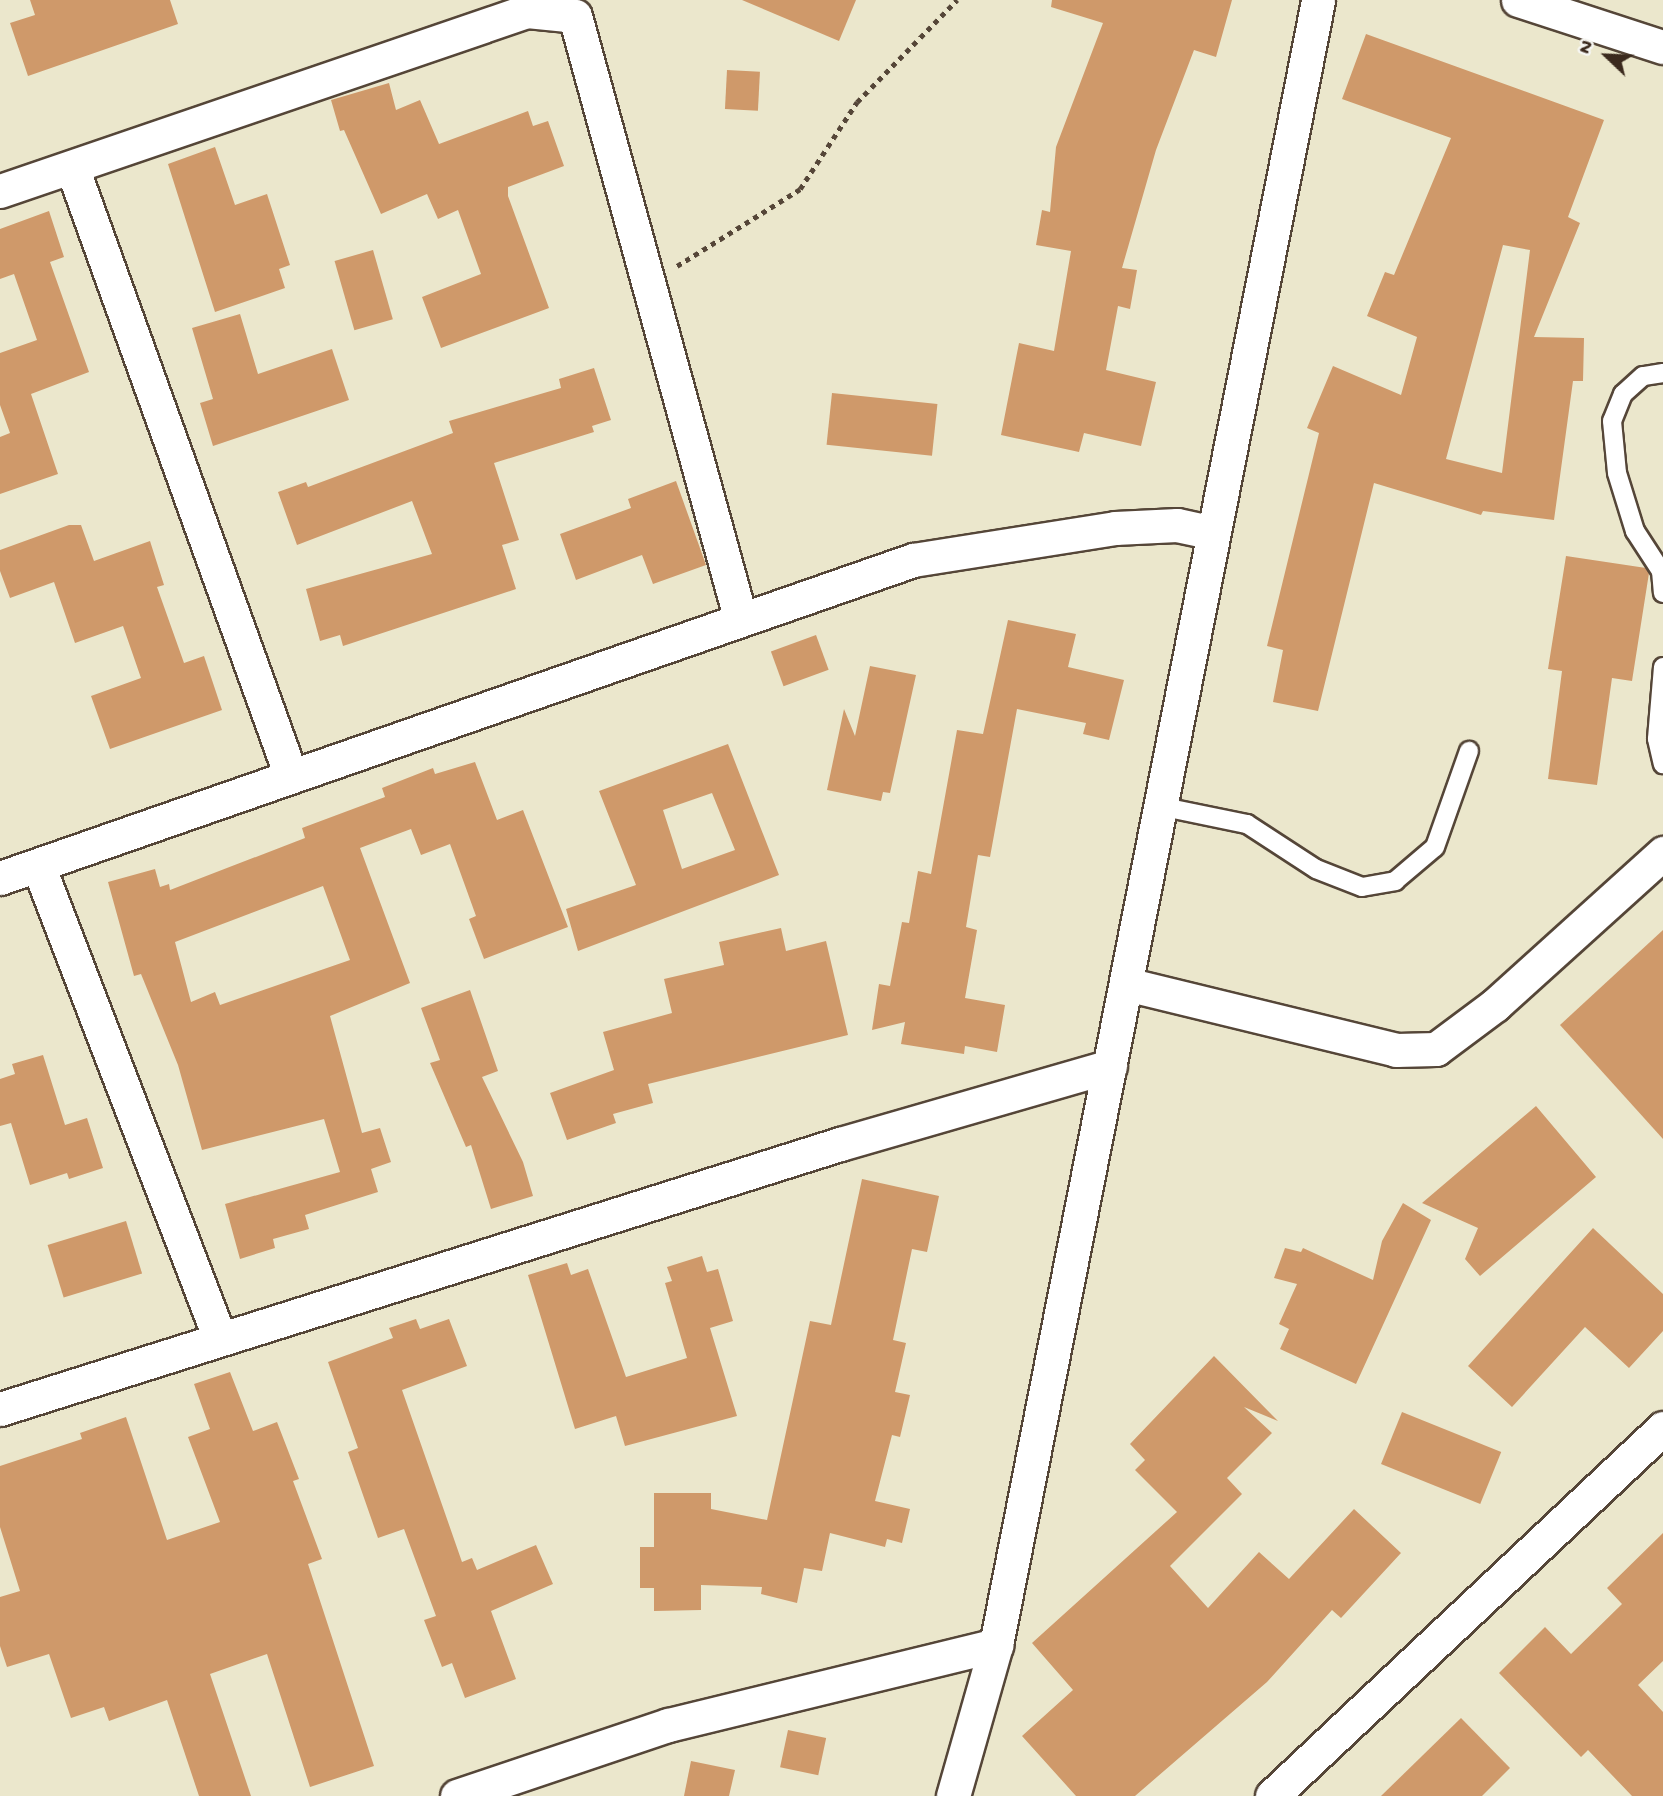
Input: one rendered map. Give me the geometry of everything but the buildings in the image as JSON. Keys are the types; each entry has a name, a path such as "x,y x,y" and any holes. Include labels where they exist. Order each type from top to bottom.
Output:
{"street":[{"path":"953,1796 996,1645 1126,984 1211,532 1318,0"},
{"path":"1526,1 1663,47"},
{"path":"0,191 527,11 575,16 740,617"},
{"path":"72,167 291,776"},
{"path":"0,878 740,617 913,560 1115,528 1177,526 1211,532"},
{"path":"1126,984 1396,1050 1436,1049 1495,1005 1663,853"},
{"path":"38,865 220,1339"},
{"path":"0,1409 827,1148 1110,1066"},
{"path":"1272,1796 1663,1428"},
{"path":"457,1796 668,1725 996,1645"}],"lane":[{"path":"1663,373 1643,376 1623,394 1612,421 1621,484 1634,531 1661,571 1663,593"},
{"path":"1663,667 1657,738 1663,764"},
{"path":"1159,806 1247,824 1316,869 1362,887 1395,881 1435,848 1469,751"}],"path":[{"path":"650,283 800,189 858,102 957,0"}]}
